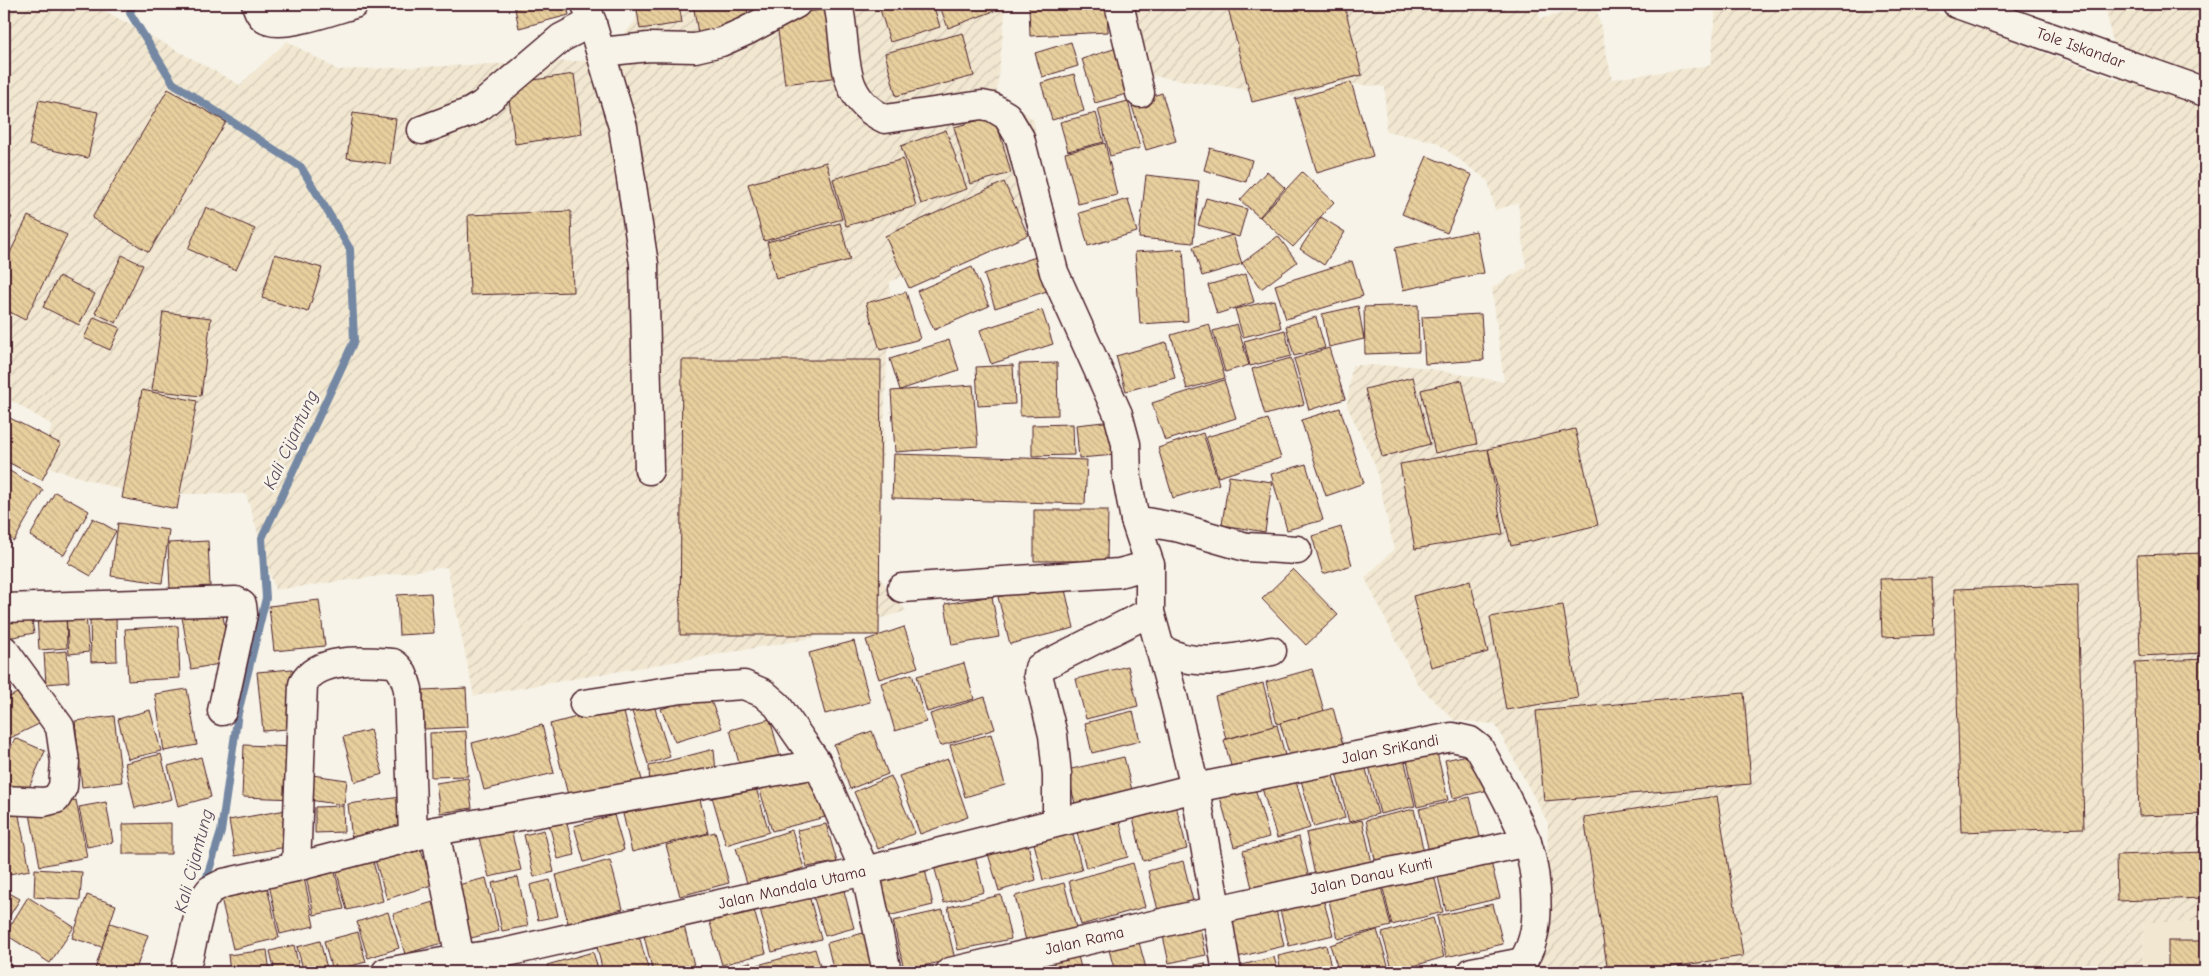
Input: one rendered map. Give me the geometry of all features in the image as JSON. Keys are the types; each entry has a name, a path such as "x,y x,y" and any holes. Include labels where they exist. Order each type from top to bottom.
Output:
{"street":[{"path":"256,4 261,16 269,22 286,22 354,4"},
{"path":"601,52 649,47 695,48 721,42 796,4"},
{"path":"838,4 848,77 857,98 871,112 885,119 982,105 992,107 1006,116 1020,138 1054,272 1118,414 1126,444 1127,478 1135,520 1150,565 1150,612 1195,788 1227,972"},
{"path":"1119,4 1140,93"},
{"name":"Tole Iskandar","path":"1957,4 2205,92"},
{"path":"422,130 470,112 482,105 589,13 623,127 644,264 649,470"},
{"path":"1135,520 1180,528 1246,547 1297,550"},
{"path":"902,588 1119,573 1150,565"},
{"path":"4,608 236,601 242,605 243,614 222,711"},
{"path":"1057,822 1057,774 1053,734 1038,675 1040,668 1150,612"},
{"path":"1160,648 1170,655 1198,662 1214,662 1272,652"},
{"path":"4,650 60,727 64,762 63,788 56,798 44,802 4,800"},
{"path":"296,867 302,684 309,675 328,666 343,663 393,663 402,672 408,690 424,834 460,958"},
{"path":"584,704 682,690 744,686 763,693 776,705 818,764 865,871 888,972"},
{"name":"Jalan SriKandi","path":"1195,788 1452,737 1470,740 1479,748 1527,842 1535,880 1534,937 1520,967"},
{"path":"185,972 202,901 210,890 224,882 296,867 424,834 818,764"},
{"name":"Jalan Mandala Utama","path":"386,972 460,958 505,963 1195,788"},
{"name":"Jalan Danau Kunti","path":"1217,910 1527,842"},
{"name":"Jalan Rama","path":"950,972 1217,910"},
{"path":"1472,972 1520,967"}],"shaded area":[{"path":"4,4 92,4 240,85 287,41 338,70 602,60 635,21 638,4 1006,4 997,91 1034,120 1042,208 890,282 878,576 906,611 807,639 474,696 447,567 275,590 246,494 135,494 40,465 52,425 4,396"},
{"path":"1128,4 1537,4 1540,19 1596,5 1612,79 1711,65 1716,4 1915,4 2120,81 2105,4 2205,4 2205,922 2144,922 2142,972 1540,972 1546,916 1548,823 1495,724 1454,720 1418,685 1365,578 1394,549 1375,465 1347,406 1352,365 1413,366 1504,382 1492,288 1526,267 1518,203 1495,210 1488,181 1436,142 1386,131 1385,87 1329,82 1296,97 1146,75"},
{"path":"2144,922 2205,922 2205,972 2142,972"}],"building":[{"path":"514,4 567,4 569,15 519,28"},
{"path":"636,4 679,4 682,23 640,29"},
{"path":"693,4 746,4 750,24 698,33"},
{"path":"886,4 933,4 940,27 890,42 879,6"},
{"path":"939,4 1013,4 948,28"},
{"path":"1029,4 1107,4 1108,32 1030,36"},
{"path":"1227,4 1344,4 1362,75 1252,102"},
{"path":"830,9 839,77 785,84 776,16"},
{"path":"963,33 974,76 896,96 885,53"},
{"path":"1071,42 1078,66 1042,77 1035,53"},
{"path":"1117,48 1130,93 1095,103 1082,59"},
{"path":"574,74 582,134 515,144 507,84"},
{"path":"1074,74 1084,111 1052,120 1041,83"},
{"path":"1351,82 1373,156 1317,173 1295,99"},
{"path":"168,89 226,122 149,252 92,218"},
{"path":"1162,93 1176,141 1146,150 1131,103"},
{"path":"39,100 98,112 88,158 29,145"},
{"path":"1128,101 1140,148 1110,156 1098,109"},
{"path":"353,113 396,119 390,164 347,158"},
{"path":"1096,113 1104,142 1068,151 1060,122"},
{"path":"995,116 1011,173 970,184 954,127"},
{"path":"946,130 967,189 921,204 901,146"},
{"path":"1105,143 1117,195 1078,204 1065,153"},
{"path":"1210,148 1252,160 1246,182 1204,170"},
{"path":"1427,156 1472,175 1447,233 1402,214"},
{"path":"903,159 916,206 846,226 833,179"},
{"path":"826,162 842,219 764,241 748,184"},
{"path":"1267,171 1285,188 1259,217 1240,200"},
{"path":"1302,172 1334,202 1293,247 1260,217"},
{"path":"1146,175 1199,181 1193,243 1139,238"},
{"path":"1004,182 1028,235 909,288 885,236"},
{"path":"1206,198 1247,209 1239,237 1198,225"},
{"path":"1128,199 1137,232 1088,246 1079,213"},
{"path":"206,207 255,229 236,270 188,249"},
{"path":"571,211 573,292 470,295 468,215"},
{"path":"4,212 12,217 4,233"},
{"path":"28,216 67,235 25,320 4,309 4,265"},
{"path":"1321,217 1345,232 1324,265 1300,249"},
{"path":"840,223 850,260 776,279 767,242"},
{"path":"1476,231 1484,273 1403,290 1395,248"},
{"path":"1233,235 1242,264 1202,276 1193,247"},
{"path":"1278,236 1297,262 1261,289 1242,263"},
{"path":"1183,249 1188,321 1140,324 1135,252"},
{"path":"275,254 322,268 308,312 262,298"},
{"path":"122,255 143,265 116,323 95,313"},
{"path":"1036,257 1047,291 995,308 984,274"},
{"path":"1352,261 1363,296 1286,319 1275,285"},
{"path":"972,267 989,306 934,330 917,291"},
{"path":"1246,274 1254,302 1217,314 1208,285"},
{"path":"59,276 95,294 79,325 43,307"},
{"path":"906,292 920,339 880,350 866,303"},
{"path":"1274,300 1281,328 1243,337 1235,309"},
{"path":"1418,305 1419,352 1365,354 1364,307"},
{"path":"1358,306 1364,339 1329,347 1322,314"},
{"path":"1042,310 1053,344 991,364 980,330"},
{"path":"163,312 211,318 201,396 152,390"},
{"path":"1481,314 1484,360 1425,364 1422,317"},
{"path":"94,317 120,328 110,350 84,338"},
{"path":"1316,317 1325,348 1294,356 1286,326"},
{"path":"1209,324 1225,378 1187,389 1171,335"},
{"path":"1237,324 1249,365 1225,372 1213,331"},
{"path":"1285,330 1291,356 1250,366 1244,341"},
{"path":"949,340 959,370 900,390 890,359"},
{"path":"1166,342 1175,378 1126,391 1116,356"},
{"path":"1329,348 1345,399 1309,410 1294,359"},
{"path":"1291,358 1304,404 1265,415 1252,369"},
{"path":"682,360 881,360 879,635 680,635"},
{"path":"1057,363 1058,415 1020,416 1019,364"},
{"path":"1013,365 1015,404 978,406 976,367"},
{"path":"1413,377 1430,444 1382,457 1365,389"},
{"path":"1224,380 1236,418 1165,441 1152,403"},
{"path":"1462,380 1477,444 1435,453 1421,390"},
{"path":"973,385 978,446 895,452 891,391"},
{"path":"142,390 197,401 177,509 122,498"},
{"path":"1340,408 1364,483 1326,496 1301,420"},
{"path":"4,415 61,444 42,480 4,460"},
{"path":"1268,419 1281,458 1218,477 1206,437"},
{"path":"1113,421 1116,455 1079,458 1076,425"},
{"path":"1073,424 1074,455 1032,456 1032,425"},
{"path":"1575,429 1598,525 1511,546 1488,449"},
{"path":"1203,433 1219,484 1173,498 1158,448"},
{"path":"1488,449 1503,534 1415,549 1400,464"},
{"path":"894,454 1087,460 1085,504 892,498"},
{"path":"1306,464 1323,520 1287,530 1271,474"},
{"path":"6,469 43,490 14,541 4,535 4,473"},
{"path":"1229,476 1272,482 1265,532 1222,525"},
{"path":"55,492 89,511 64,555 30,536"},
{"path":"1034,510 1108,510 1107,561 1034,561"},
{"path":"93,518 116,531 91,576 68,563"},
{"path":"118,523 169,530 162,583 111,576"},
{"path":"1341,527 1352,565 1323,574 1312,536"},
{"path":"208,541 210,586 170,589 168,543"},
{"path":"2205,553 2205,653 2140,656 2137,555"},
{"path":"1293,569 1338,615 1306,645 1262,599"},
{"path":"1932,578 1934,635 1882,637 1880,579"},
{"path":"1063,581 1074,628 1010,644 998,597"},
{"path":"1470,581 1488,652 1431,667 1413,596"},
{"path":"2078,585 2084,828 1961,832 1954,589"},
{"path":"431,593 434,633 399,635 397,595"},
{"path":"992,596 999,637 952,645 945,604"},
{"path":"319,600 325,646 274,651 269,606"},
{"path":"1563,605 1578,698 1506,710 1490,617"},
{"path":"30,609 34,633 8,638 4,616"},
{"path":"222,610 231,662 191,669 182,617"},
{"path":"66,613 67,648 39,650 37,615"},
{"path":"86,615 89,652 69,654 66,616"},
{"path":"116,618 117,661 91,662 90,619"},
{"path":"178,626 180,678 128,681 125,629"},
{"path":"904,627 918,667 879,679 866,640"},
{"path":"854,641 870,702 825,714 809,653"},
{"path":"67,651 69,682 46,684 44,653"},
{"path":"2205,659 2205,814 2139,816 2135,662"},
{"path":"964,663 974,699 927,712 917,676"},
{"path":"1128,666 1138,706 1086,719 1076,679"},
{"path":"292,669 298,728 263,731 257,672"},
{"path":"1312,669 1324,711 1277,724 1266,682"},
{"path":"912,674 926,722 895,731 881,683"},
{"path":"1263,683 1274,726 1226,739 1215,696"},
{"path":"26,688 43,722 4,741 4,700"},
{"path":"466,688 468,727 424,729 423,690"},
{"path":"187,689 197,745 164,751 155,694"},
{"path":"1744,693 1751,784 1544,801 1536,711"},
{"path":"708,694 722,728 675,742 661,709"},
{"path":"985,697 995,729 940,746 930,714"},
{"path":"653,702 670,757 648,764 631,708"},
{"path":"622,705 642,780 569,799 550,724"},
{"path":"1333,708 1343,745 1291,760 1280,723"},
{"path":"150,710 161,751 128,759 118,719"},
{"path":"1133,711 1140,741 1092,753 1085,723"},
{"path":"114,716 122,782 82,787 75,721"},
{"path":"770,719 782,763 742,774 730,730"},
{"path":"542,725 554,773 484,790 472,743"},
{"path":"1277,725 1286,759 1233,773 1224,740"},
{"path":"370,730 383,774 355,782 343,737"},
{"path":"466,731 468,776 431,777 430,733"},
{"path":"872,731 888,774 850,789 834,745"},
{"path":"991,734 1005,785 965,797 950,745"},
{"path":"15,738 45,751 27,792 4,782 4,763"},
{"path":"1435,744 1448,800 1417,807 1405,750"},
{"path":"244,745 297,747 296,799 242,797"},
{"path":"714,749 716,773 650,791 649,766"},
{"path":"1402,749 1415,806 1380,814 1367,757"},
{"path":"1481,752 1489,790 1453,798 1445,760"},
{"path":"161,754 172,799 135,808 125,763"},
{"path":"201,757 211,797 178,806 168,766"},
{"path":"1124,757 1135,803 1078,816 1067,770"},
{"path":"1363,758 1378,814 1349,822 1334,765"},
{"path":"948,759 968,817 920,834 899,776"},
{"path":"1330,765 1345,818 1314,827 1299,773"},
{"path":"813,773 825,817 772,831 759,787"},
{"path":"312,775 347,780 344,805 309,800"},
{"path":"1294,775 1310,828 1277,838 1261,785"},
{"path":"891,776 915,833 878,849 854,792"},
{"path":"468,778 472,808 440,813 436,783"},
{"path":"754,781 769,832 726,845 711,793"},
{"path":"1254,785 1269,837 1234,847 1219,794"},
{"path":"699,795 708,833 632,852 623,814"},
{"path":"1717,796 1743,956 1640,972 1608,972 1584,817"},
{"path":"401,797 405,833 352,840 348,804"},
{"path":"1470,797 1482,844 1430,856 1419,809"},
{"path":"76,800 87,857 40,866 29,809"},
{"path":"106,802 113,842 87,847 79,807"},
{"path":"1175,802 1187,849 1143,861 1132,813"},
{"path":"343,806 344,832 315,833 315,807"},
{"path":"1414,809 1425,857 1377,868 1366,820"},
{"path":"286,810 292,846 235,856 229,820"},
{"path":"18,811 30,870 4,875 4,814"},
{"path":"614,815 624,850 584,862 574,826"},
{"path":"1119,818 1128,857 1086,868 1076,828"},
{"path":"566,820 575,855 558,859 549,824"},
{"path":"1362,820 1373,867 1316,880 1306,833"},
{"path":"171,823 171,854 123,854 123,824"},
{"path":"826,824 837,862 807,867 797,830"},
{"path":"511,830 521,870 489,877 479,838"},
{"path":"544,830 554,872 534,877 524,835"},
{"path":"792,830 804,868 748,886 736,848"},
{"path":"1072,831 1082,870 1043,880 1033,839"},
{"path":"715,832 729,883 680,896 666,845"},
{"path":"1299,837 1310,882 1254,896 1243,851"},
{"path":"1027,840 1036,880 999,891 987,850"},
{"path":"420,846 432,885 387,899 375,860"},
{"path":"974,852 984,892 944,903 933,862"},
{"path":"2205,852 2205,898 2117,901 2116,855"},
{"path":"1489,854 1500,898 1446,911 1436,868"},
{"path":"372,857 383,901 347,910 335,866"},
{"path":"610,860 623,909 568,923 556,875"},
{"path":"1183,861 1193,901 1158,910 1148,871"},
{"path":"1133,863 1145,907 1081,925 1069,881"},
{"path":"333,864 344,909 314,915 305,871"},
{"path":"924,865 933,905 880,918 871,878"},
{"path":"1432,867 1443,912 1392,925 1381,880"},
{"path":"35,869 82,872 80,900 34,897"},
{"path":"303,872 314,926 280,934 268,880"},
{"path":"518,877 528,926 502,931 492,883"},
{"path":"486,878 499,931 467,939 454,886"},
{"path":"1379,879 1391,926 1338,939 1327,892"},
{"path":"550,880 558,916 538,920 530,885"},
{"path":"841,880 854,928 825,936 811,888"},
{"path":"1064,883 1076,928 1026,941 1015,896"},
{"path":"267,887 279,938 233,949 221,898"},
{"path":"807,888 821,939 772,952 758,902"},
{"path":"4,890 20,899 4,925"},
{"path":"1321,891 1333,935 1289,946 1278,902"},
{"path":"87,895 116,905 102,947 72,938"},
{"path":"1001,895 1011,939 958,950 948,907"},
{"path":"28,897 74,927 50,963 5,934"},
{"path":"1274,901 1284,946 1238,957 1228,912"},
{"path":"433,902 445,942 405,954 393,914"},
{"path":"752,903 766,953 722,965 708,916"},
{"path":"1493,904 1503,944 1446,957 1437,916"},
{"path":"943,910 955,959 904,970 893,921"},
{"path":"388,912 399,948 368,958 357,922"},
{"path":"1433,918 1444,957 1393,972 1382,933"},
{"path":"1198,919 1206,955 1169,963 1161,927"},
{"path":"683,922 695,969 683,972 653,972 643,932"},
{"path":"110,923 148,935 135,972 94,972"},
{"path":"874,930 875,972 834,972 827,943"},
{"path":"1377,930 1389,968 1374,972 1339,972 1330,945"},
{"path":"1136,931 1147,972 1115,972 1106,939"},
{"path":"358,932 366,962 332,971 324,941"},
{"path":"638,932 649,972 603,972 596,943"},
{"path":"320,941 328,972 304,972 297,947"},
{"path":"2168,941 2205,941 2205,972 2168,972"},
{"path":"294,945 300,972 275,972 270,951"},
{"path":"1326,945 1332,972 1281,972 1278,956"},
{"path":"815,949 822,972 760,972 758,965"},
{"path":"267,950 270,972 230,972 228,955"},
{"path":"593,952 599,972 549,972 547,965"},
{"path":"1077,952 1082,972 1028,972 1026,964"},
{"path":"1274,957 1278,972 1235,972 1234,967"},
{"path":"750,962 753,972 712,972"},
{"path":"1205,963 1207,972 1164,972"},
{"path":"10,964 18,972 4,972"},
{"path":"1026,967 1027,972 1002,972"}],"waterway":[{"name":"Kali Cijantung","path":"133,4 130,13 173,83 301,167 350,249 354,341 262,538 266,598 238,713 221,832 204,886"}]}
